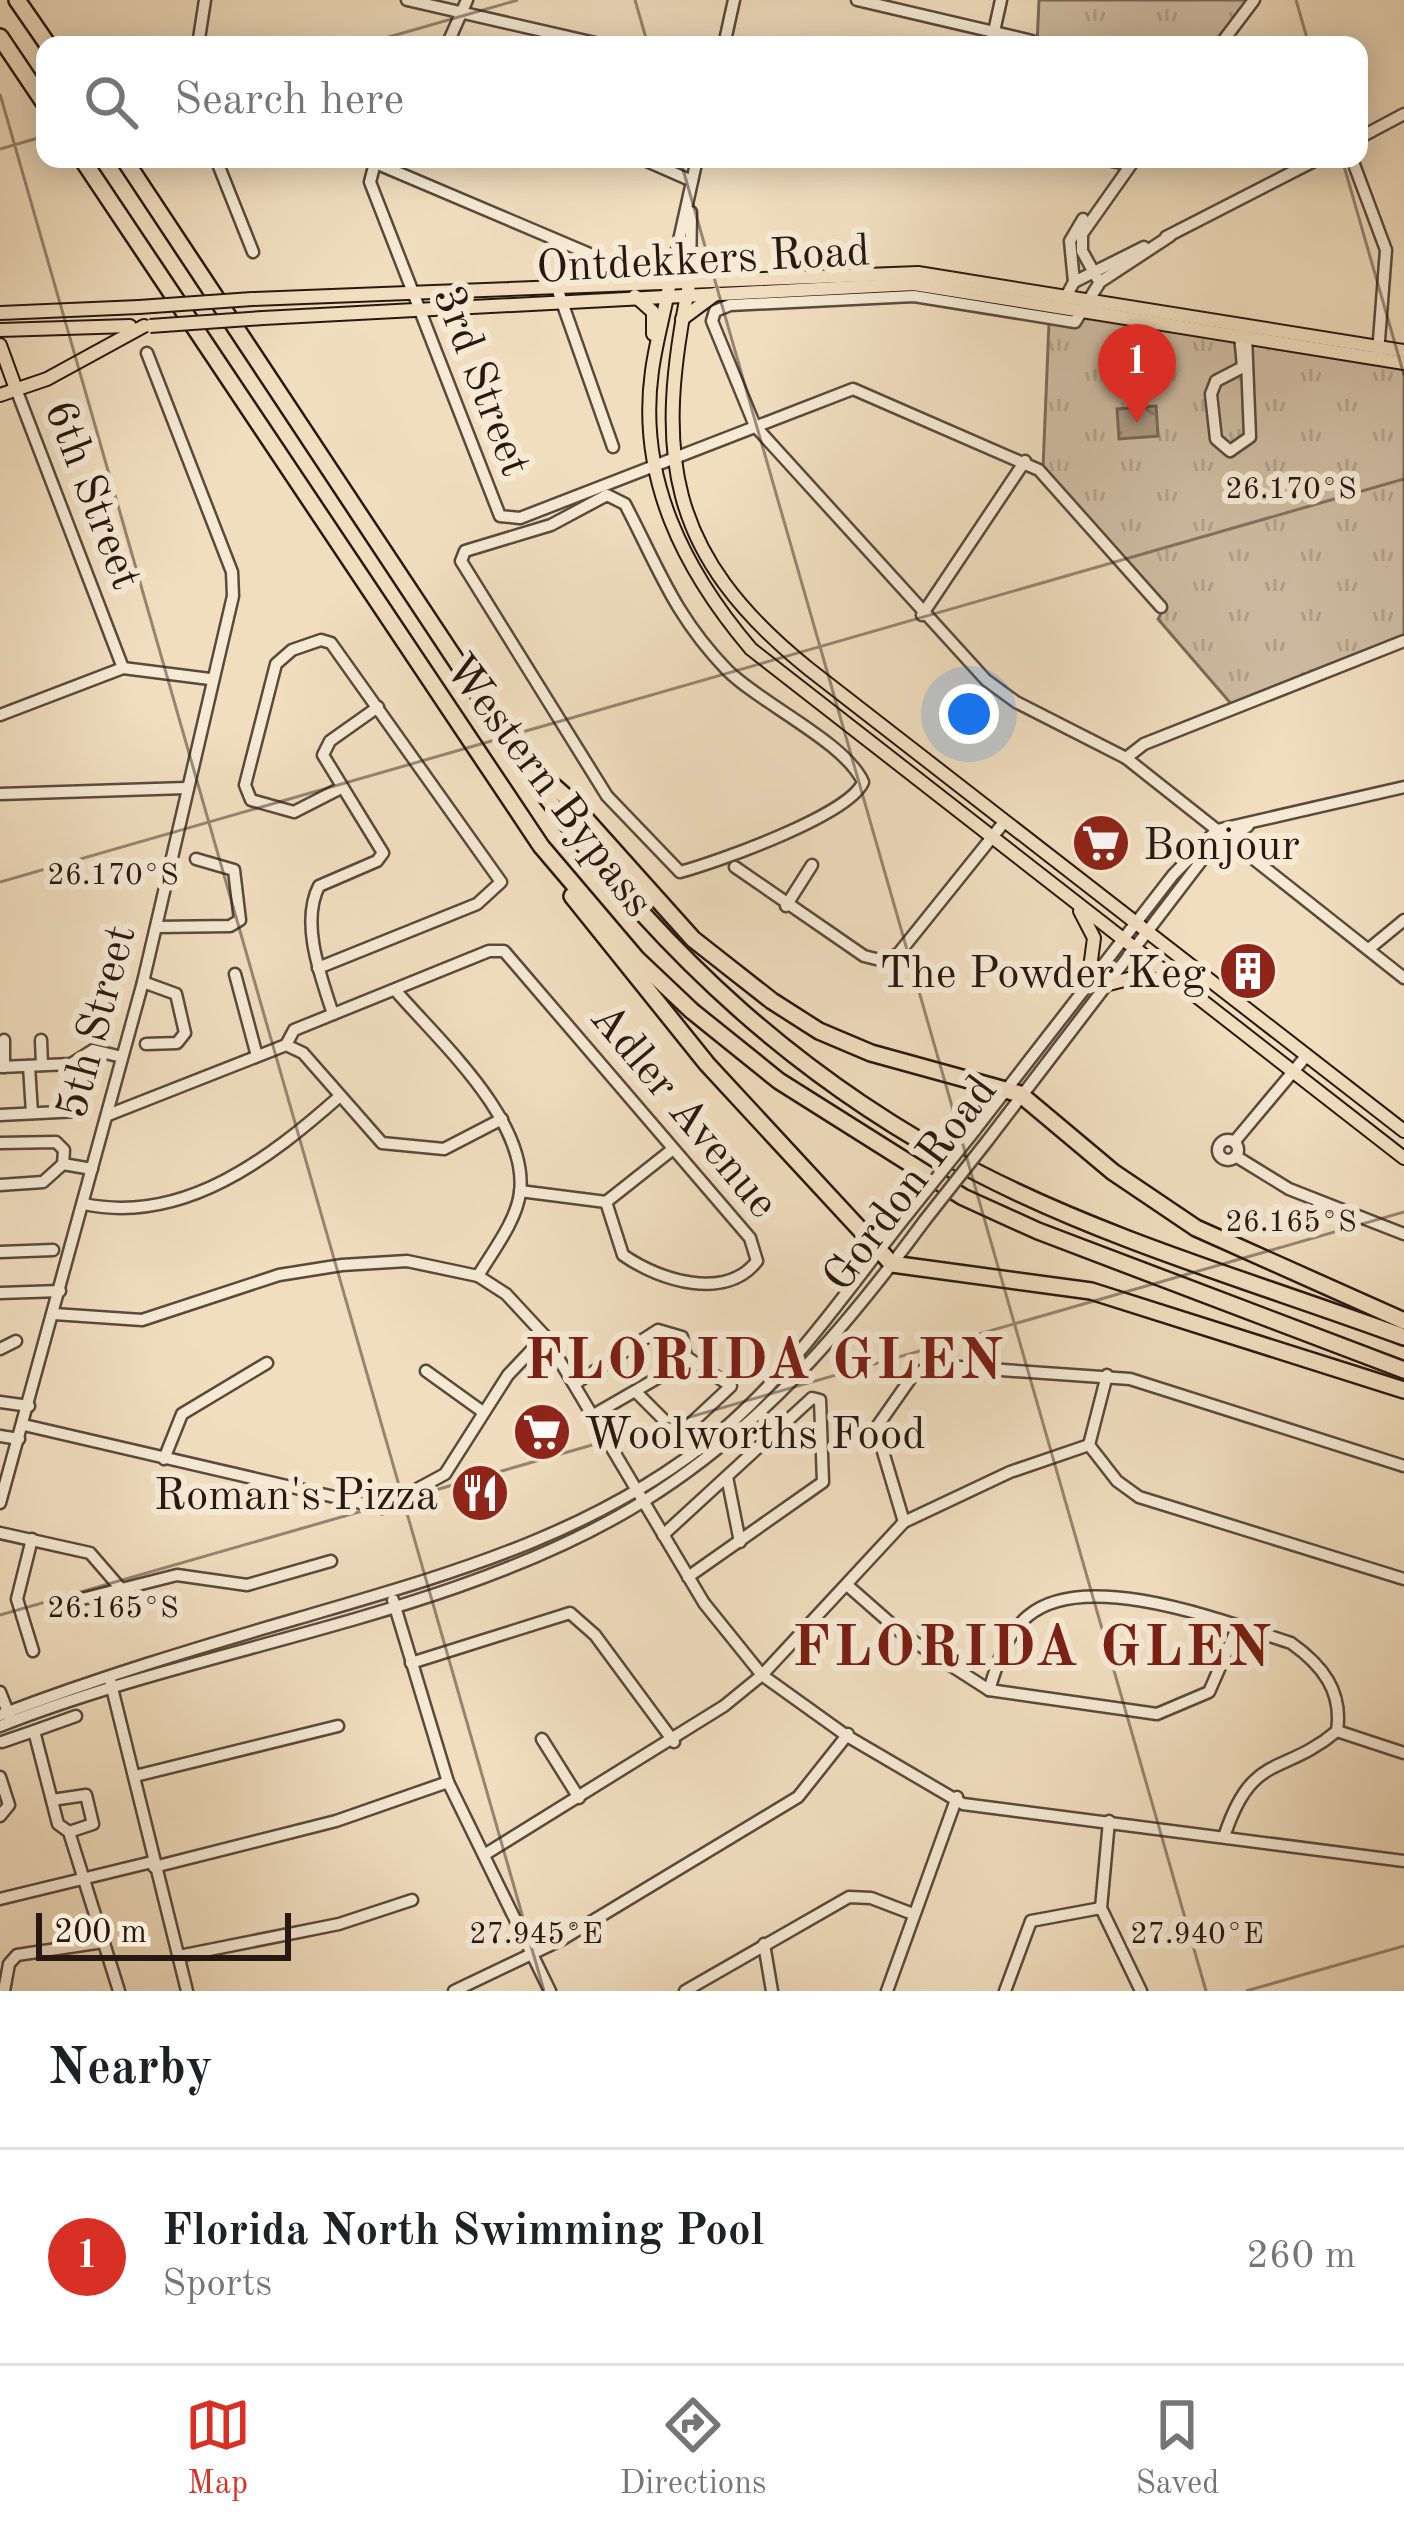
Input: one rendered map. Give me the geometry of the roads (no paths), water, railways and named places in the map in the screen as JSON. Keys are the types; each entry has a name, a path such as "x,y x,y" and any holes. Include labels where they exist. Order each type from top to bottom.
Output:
{"highway":[{"path":"17,0 42,36"},
{"path":"0,37 36,91"},
{"name":"Western Bypass","path":"88,168 541,846 637,958 692,1011 778,1081 890,1156 1038,1231 1404,1370"},
{"name":"Western Bypass","path":"130,168 524,761 617,890 665,943 796,1059 913,1137 1052,1207 1404,1337"},
{"path":"524,761 565,796 693,939 772,1001 820,1031 871,1053 1020,1094 1113,1172 1196,1228 1404,1321"},
{"path":"541,846 627,971 892,1264 1091,1291 1404,1390"}],"main road":[{"name":"Ontdekkers Road","path":"0,313 252,299 669,287 904,272 1068,293 1090,304 1243,335 1378,353 1404,351"},
{"name":"Ontdekkers Road","path":"688,286 718,292 914,284 1068,293"},
{"path":"688,286 669,400 673,458 699,546 750,618 1404,1131"},
{"name":"Ontdekkers Road","path":"0,330 419,310 558,292 635,296 669,287"},
{"path":"652,371 669,287"},
{"path":"682,319 718,292"},
{"path":"635,296 652,313 654,466 690,567 752,649 1404,1158"},
{"name":"Ontdekkers Road","path":"1090,304 1378,353 1404,363"},
{"path":"0,395 47,379 147,326"},
{"name":"6th Street","path":"0,345 16,389"},
{"path":"1052,884 1091,928 1095,951 1088,983"},
{"path":"1105,985 1151,976 1205,1001"}],"street":[{"path":"199,36 205,0"},
{"path":"407,0 465,6 572,36"},
{"path":"726,36 734,0"},
{"path":"857,0 986,36"},
{"path":"993,36 1001,0"},
{"path":"1227,36 1254,0"},
{"path":"451,36 465,6"},
{"path":"1368,133 1404,115"},
{"path":"220,168 253,252"},
{"name":"3rd Street","path":"371,168 370,182 494,507 514,520 853,389 1025,461 1056,484 1161,607"},
{"path":"391,168 618,266"},
{"path":"659,168 692,186"},
{"path":"669,287 695,168"},
{"path":"1068,293 1072,235 1128,168"},
{"path":"1068,293 1301,168"},
{"path":"1355,168 1386,250 1378,353"},
{"path":"688,286 692,186"},
{"path":"1099,206 1080,242 1097,277 1090,304 1071,322 914,296 723,306 715,311 713,325 755,426 922,615 1004,695 1126,758 1404,978"},
{"path":"558,292 613,447"},
{"path":"1243,335 1250,436 1241,448 1230,451 1216,439 1211,394 1216,381 1243,367 1243,335"},
{"name":"5th Street","path":"0,1503 143,982 233,596 232,572 147,353"},
{"name":"6th Street","path":"16,389 123,668"},
{"path":"922,615 1025,461"},
{"path":"607,495 622,500 659,581 704,643 751,692 844,758 862,778 860,790 783,833 683,872 674,869 607,796 461,560 465,551 551,525 607,495"},
{"path":"545,508 551,525"},
{"path":"1126,758 1144,744 1404,640"},
{"path":"318,968 477,904 501,882 327,641 292,650 273,670 246,778 248,796 294,812 341,788"},
{"path":"0,715 123,668 210,679"},
{"path":"333,1014 318,968 316,890 377,861 382,853 323,761 324,748 378,707"},
{"name":"Gordon Road","path":"640,1496 719,1433 775,1380 975,1130 1003,1087 1221,833 1280,813 1404,787"},
{"path":"0,794 186,788"},
{"path":"735,867 864,956 888,959 899,953 1005,821"},
{"path":"157,927 230,926 240,920 235,870 196,860"},
{"path":"786,906 812,866"},
{"path":"1370,948 1404,920"},
{"name":"Gordon Road","path":"5,1719 110,1679 540,1554 640,1496 747,1424 802,1374 892,1264 1105,985 1130,943"},
{"name":"Adler Avenue","path":"396,991 490,951 514,958 750,1238 757,1261 745,1276 714,1284 633,1262 616,1243 606,1202"},
{"path":"235,974 256,1056"},
{"path":"143,982 176,994 185,1033 180,1042 146,1044"},
{"path":"108,1115 286,1045 294,1030 396,991 502,1118 520,1191 478,1276"},
{"path":"4,1040 2,1067 71,1064 93,1050 122,1058"},
{"path":"32,1113 41,1040"},
{"path":"286,1045 303,1053 376,1138 400,1147 444,1149 502,1118"},
{"path":"1307,1054 1235,1142 1237,1156 1289,1189 1404,1234"},
{"path":"84,1204 134,1212 228,1179 270,1157 340,1096"},
{"path":"0,1115 79,1111"},
{"path":"1235,1142 1223,1141 1218,1151 1225,1160 1237,1156"},
{"path":"0,1143 56,1142 64,1150 63,1164 38,1184 0,1185"},
{"path":"520,1191 606,1202 673,1149"},
{"path":"63,1164 92,1169"},
{"path":"0,1252 53,1250"},
{"path":"54,1314 142,1320 279,1275 342,1265 406,1261 478,1276 506,1294 545,1336 688,1577 762,1675 846,1731 953,1797 1404,1861"},
{"path":"0,1293 60,1291"},
{"path":"576,1383 663,1329 682,1337 688,1358 731,1386 685,1429 672,1429 636,1392"},
{"path":"24,1425 382,1508 437,1482 483,1412 545,1336"},
{"path":"0,1349 16,1341"},
{"path":"595,1414 688,1358"},
{"path":"164,1459 182,1414 267,1363"},
{"path":"904,1522 876,1428 886,1407 924,1367 1107,1376 1404,1466"},
{"path":"426,1371 483,1412"},
{"path":"1089,1445 1107,1376"},
{"path":"663,1535 812,1398 820,1400 823,1482 688,1577"},
{"path":"0,1402 29,1406"},
{"path":"0,1436 20,1439"},
{"path":"484,1855 674,1742 762,1675 904,1522 1010,1472 1089,1445"},
{"path":"1089,1445 1117,1481 1138,1497 1404,1579"},
{"path":"727,1477 740,1542"},
{"path":"0,1533 95,1555 122,1589"},
{"path":"32,1539 17,1600 33,1651"},
{"path":"74,1601 176,1575 247,1585 331,1561"},
{"path":"847,1585 905,1636 989,1690 1118,1712 1167,1712 1214,1687 1238,1626"},
{"path":"393,1598 448,1782 550,1991"},
{"path":"989,1690 1014,1631 1049,1605 1091,1599 1152,1602 1291,1643 1319,1665 1334,1693 1337,1731"},
{"path":"411,1663 570,1613 595,1635 674,1742"},
{"path":"110,1679 188,1991"},
{"path":"0,1692 5,1719"},
{"path":"2,1742 76,1716"},
{"path":"135,1776 338,1726"},
{"path":"34,1731 58,1824 69,1832 119,1991"},
{"path":"454,1991 534,1955 798,1797 846,1731"},
{"path":"1225,1834 1235,1804 1258,1774 1337,1731 1404,1753"},
{"path":"542,1739 579,1798"},
{"path":"0,1778 9,1805 0,1816"},
{"path":"0,1899 336,1821 448,1782"},
{"path":"52,1799 86,1795 92,1824 69,1832"},
{"path":"887,1991 953,1797"},
{"path":"1109,1821 1100,1908 1142,1991"},
{"path":"686,1991 855,1895 914,1914"},
{"path":"179,1956 339,1924 412,1900"},
{"path":"1005,1991 1031,1921 1100,1908"},
{"path":"4,1991 9,1964 17,1955 103,1942"},
{"path":"764,1944 772,1991"}],"water":[{"path":"1156,406 1158,436 1119,439 1117,409"}],"place":[{"name":"Florida North Swimming Pool","path":"1137,423"},
{"name":"Bonjour","path":"1101,843"},
{"name":"The Powder Keg","path":"1248,971"},
{"name":"Woolworths Food","path":"542,1432"},
{"name":"Roman's Pizza","path":"480,1493"}],"district":[{"name":"FLORIDA GLEN","path":"765,1358"},
{"name":"FLORIDA GLEN","path":"1033,1645"}]}
